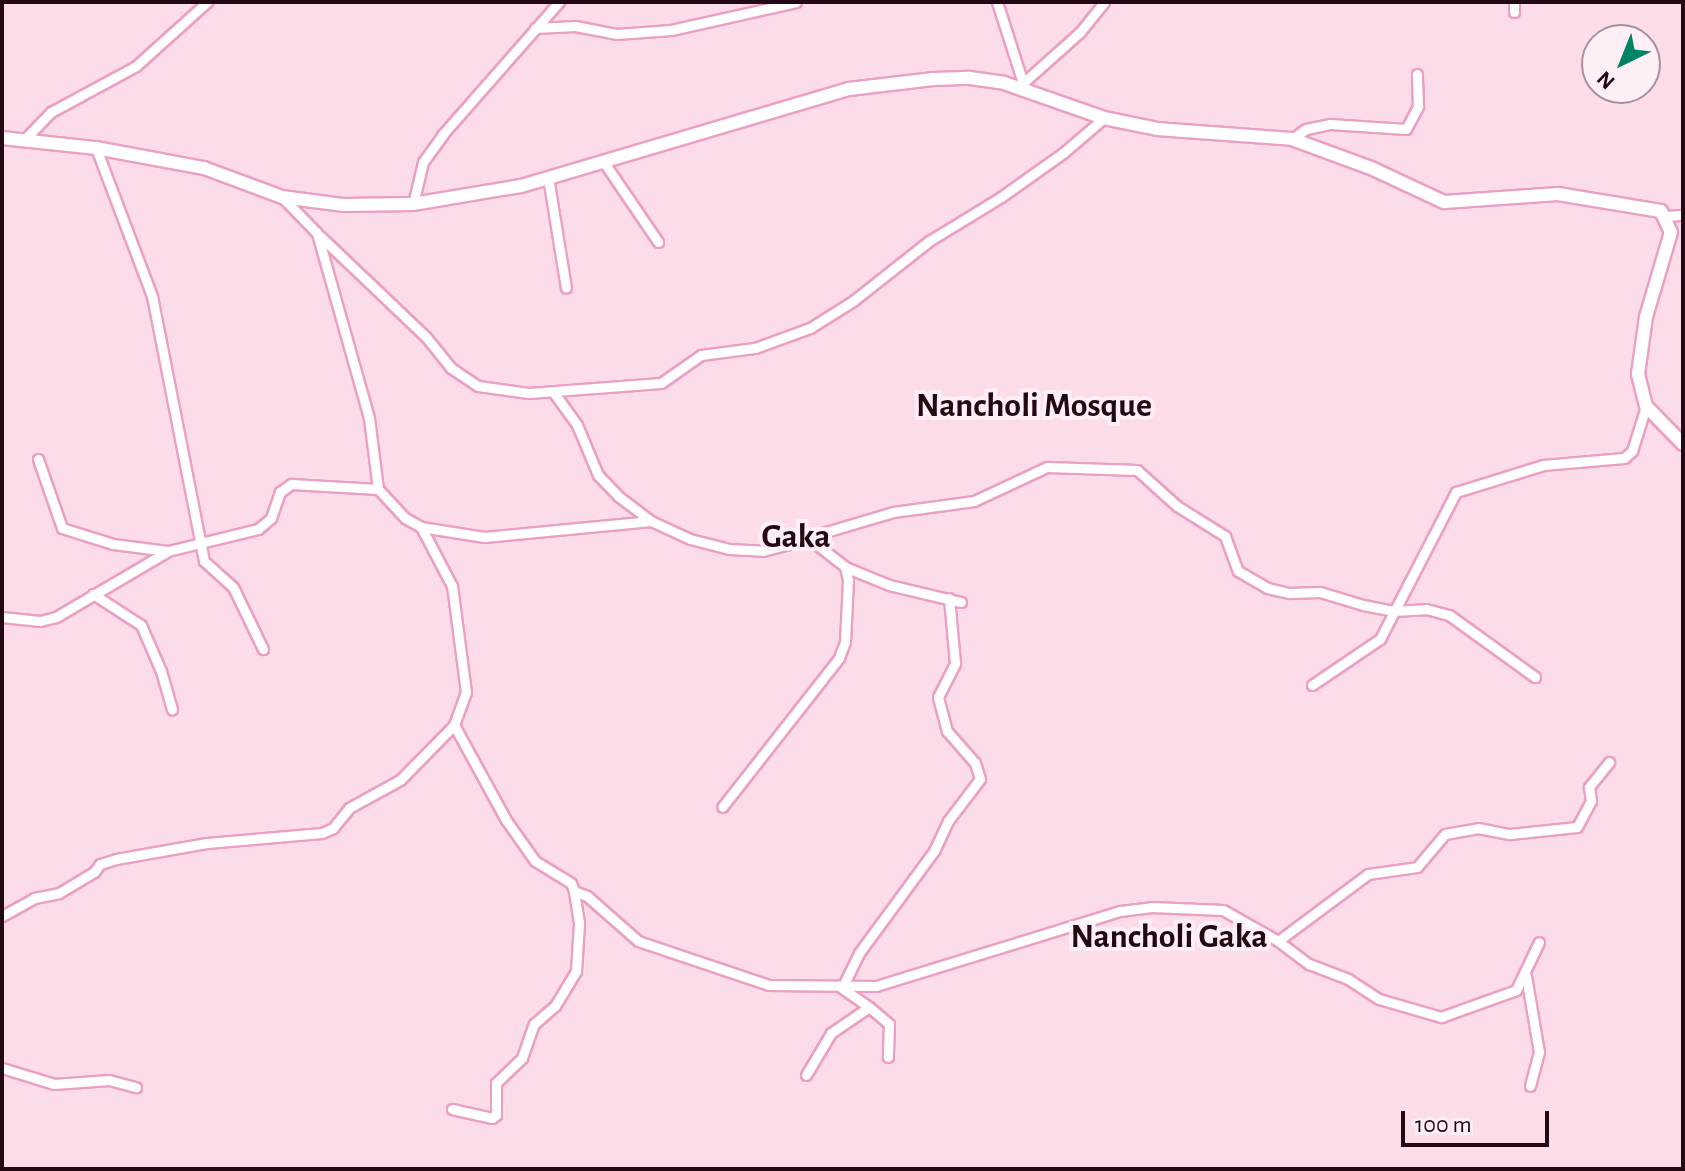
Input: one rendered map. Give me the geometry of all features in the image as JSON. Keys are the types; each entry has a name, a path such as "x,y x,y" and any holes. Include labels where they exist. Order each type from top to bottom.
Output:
{"street":[{"path":"23,141 51,112 136,66 207,2"},
{"path":"413,204 423,162 443,134 559,2"},
{"path":"535,28 575,26 617,34 671,30 796,2"},
{"path":"997,2 1024,86"},
{"path":"1024,86 1080,32 1104,2"},
{"path":"1292,139 1306,129 1330,124 1406,129 1418,106 1417,74"},
{"path":"2,138 96,148 204,168 282,197 344,205 413,204 472,197 548,177 849,89 970,78 1024,86 1104,118 1182,133 1264,135 1292,139 1371,168 1444,202 1558,194 1655,208 1667,216 1683,215"},
{"path":"282,197 426,337 464,379 501,392 554,393 661,383 701,355 755,348 810,328 853,301 929,241 1014,188 1104,118"},
{"path":"96,148 152,296 204,561 233,587 263,649"},
{"path":"603,161 658,242"},
{"path":"548,177 566,288"},
{"path":"1667,216 1671,232 1638,356 1641,390 1646,406 1683,444"},
{"path":"2,916 34,898 59,893 94,872 100,864 116,859 207,843 322,833 333,828 349,808 400,780 454,725 466,692 458,613 446,570 421,527 389,504 378,489 369,418 317,233"},
{"path":"554,393 577,425 598,475 618,496 651,521 690,539 729,549 763,551 893,512 974,501 1047,467 1131,469 1141,471 1177,506 1225,536 1235,568 1254,581 1278,592 1320,592 1393,611 1426,609 1457,618 1535,677"},
{"path":"1312,685 1375,643 1456,492 1543,465 1624,458 1632,451 1646,406"},
{"path":"38,459 62,528 113,544 168,551 202,545 266,524 280,492 291,484 378,489"},
{"path":"421,527 501,537 651,521"},
{"path":"797,542 824,547 845,567 889,585 961,602"},
{"path":"2,617 40,621 56,617 168,551"},
{"path":"722,807 839,658 845,642 848,580 845,567"},
{"path":"93,594 141,625 161,671 172,709"},
{"path":"842,988 859,953 934,851 948,821 980,779 975,763 947,731 938,697 955,663 949,598"},
{"path":"452,1109 492,1118 496,1115 496,1083 522,1058 534,1024 555,1006 576,971 579,923 571,883 535,861 519,843 454,725"},
{"path":"1278,941 1368,874 1417,867 1445,834 1478,828 1510,834 1577,827 1591,801 1589,787 1609,762"},
{"path":"574,891 587,896 638,941 769,985 842,988 887,983 1131,908 1223,910 1278,941 1309,964 1348,979 1379,999 1440,1017 1512,993 1526,973 1539,942"},
{"path":"1526,973 1539,1052 1530,1086"},
{"path":"842,988 889,1024 888,1057"},
{"path":"806,1075 831,1033 869,1007"},
{"path":"2,1068 54,1084 109,1080 136,1087"}],"district":[{"name":"Nancholi Mosque","path":"1034,407"},
{"name":"Gaka","path":"796,538"},
{"name":"Nancholi Gaka","path":"1169,938"}]}
